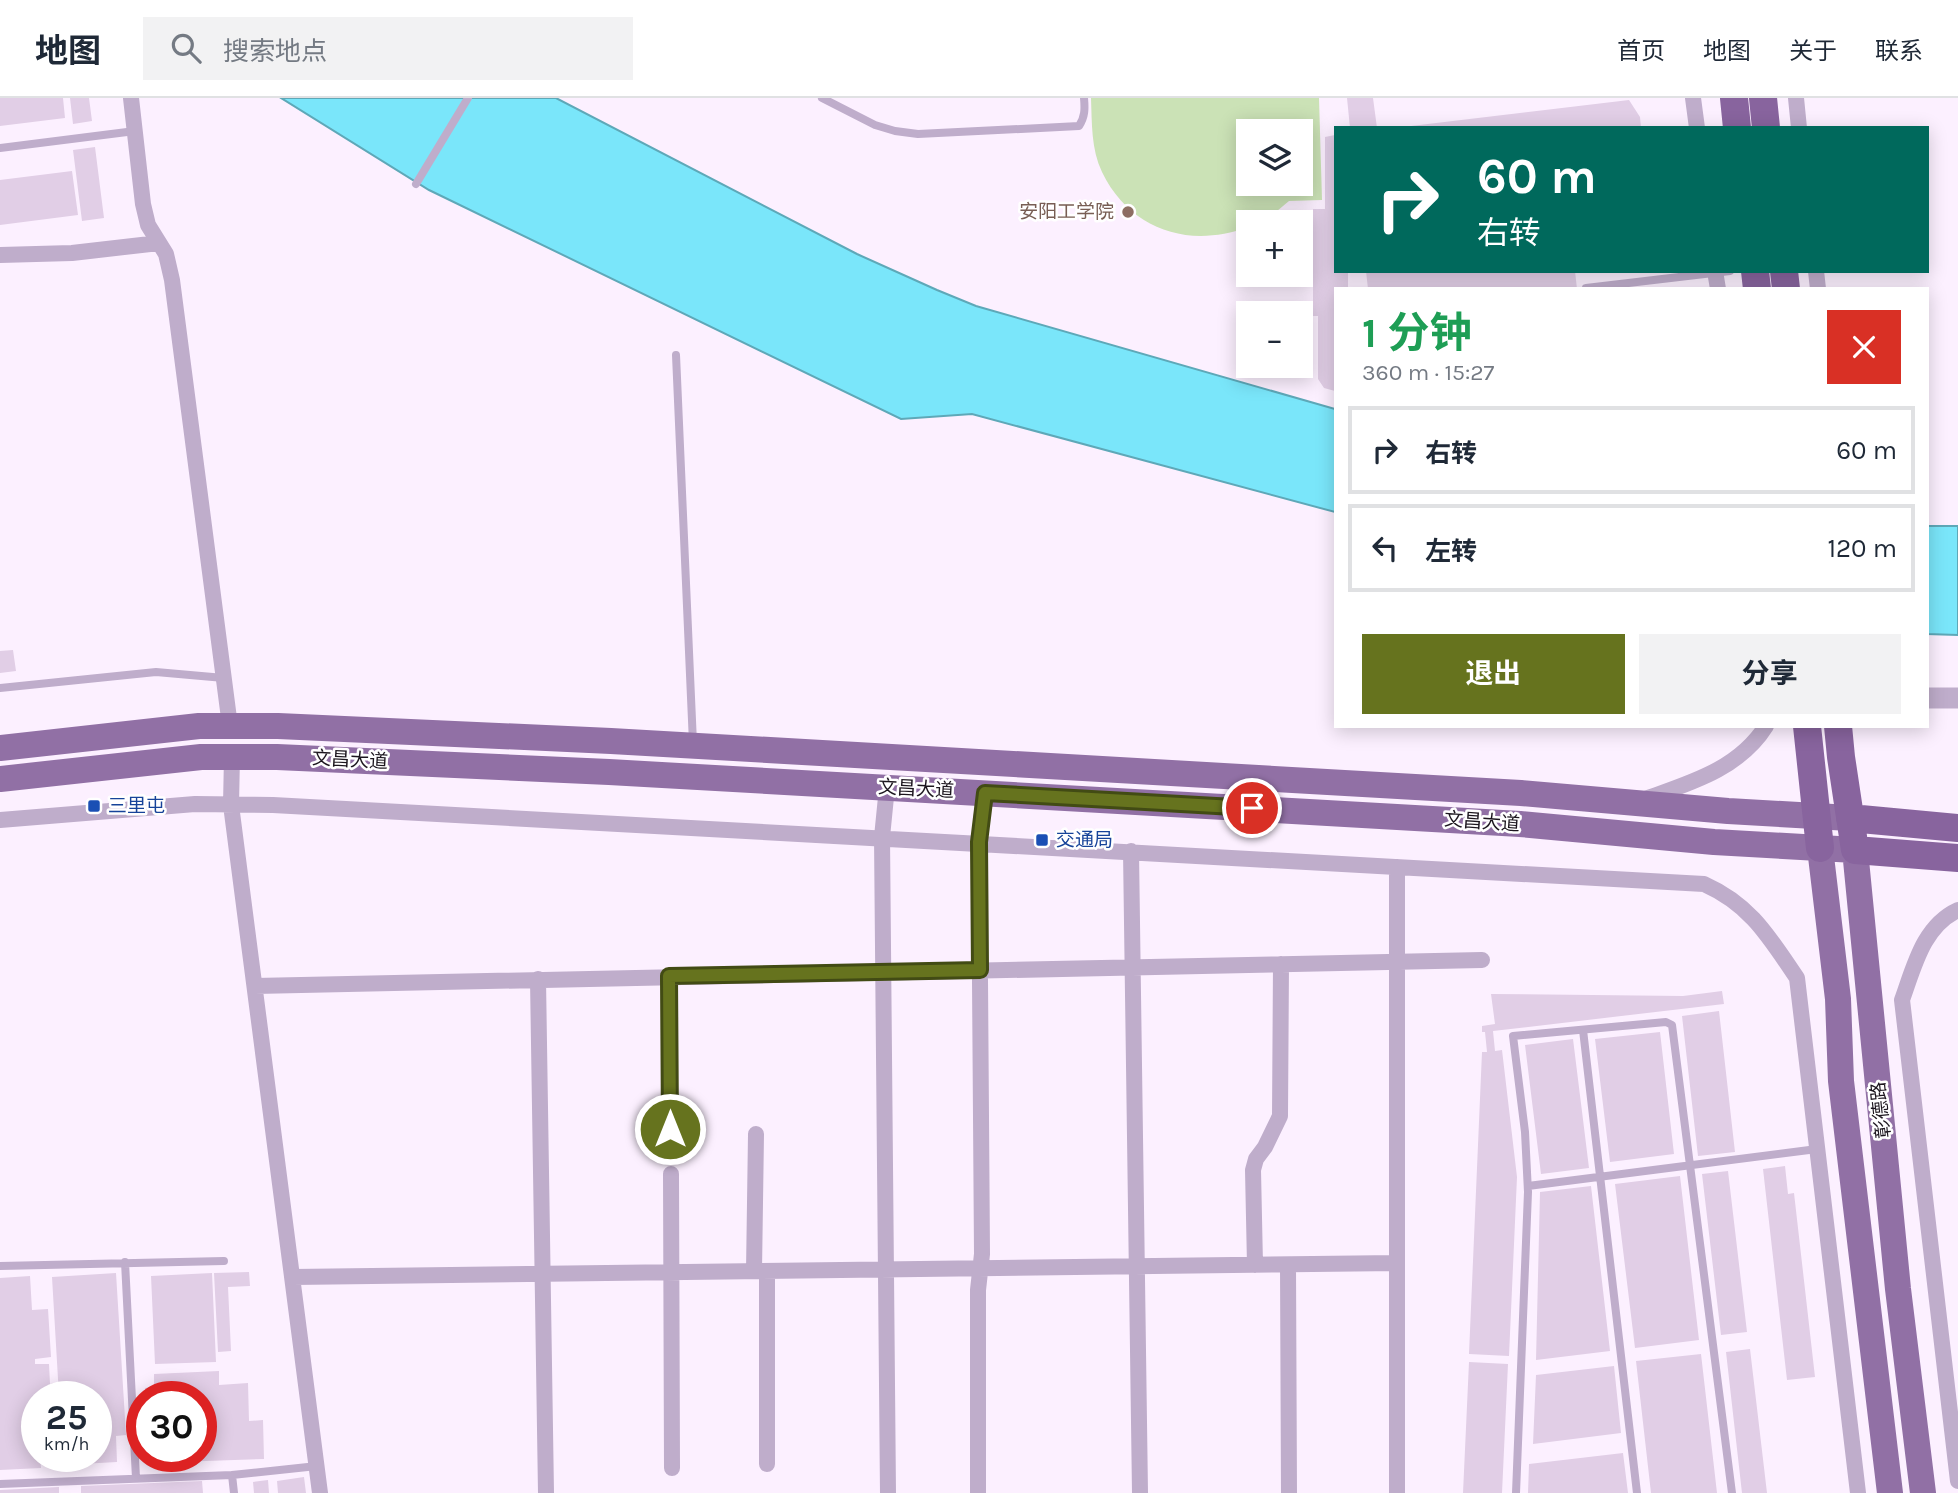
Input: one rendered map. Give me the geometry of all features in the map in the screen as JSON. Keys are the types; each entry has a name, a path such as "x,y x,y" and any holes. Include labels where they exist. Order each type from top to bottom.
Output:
{"highway":[{"path":"1734,98 1737,126"},
{"path":"1763,98 1766,126"},
{"name":"彰德路","path":"1807,728 1820,848"},
{"name":"彰德路","path":"1838,728 1855,850"},
{"name":"文昌大道","path":"1850,818 1958,828"},
{"name":"文昌大道","path":"1855,850 1958,858"}],"main road":[{"name":"文昌大道","path":"0,748 156,730 292,726 1507,792 1850,818"},
{"name":"文昌大道","path":"0,779 159,761 232,756 277,757 596,771 1520,824 1714,842 1855,850"},
{"name":"彰德路","path":"1820,848 1838,999 1841,1082 1890,1493"},
{"name":"彰德路","path":"1855,850 1898,1289 1923,1493"}],"street":[{"path":"131,98 143,204 148,225 166,254 172,281 230,726"},
{"path":"1693,98 1697,126"},
{"path":"1796,98 1799,126"},
{"path":"0,255 72,253 159,243"},
{"path":"1929,698 1958,698"},
{"path":"1635,803 1702,778 1729,763 1756,743 1765,728"},
{"path":"232,756 231,805 320,1493"},
{"path":"887,787 882,837 888,1493"},
{"path":"978,1493 978,1290 982,1254 979,842 985,793"},
{"path":"0,820 195,804 273,805 1704,884 1723,892 1745,908 1797,978 1858,1493"},
{"path":"1131,851 1140,1493"},
{"path":"1397,867 1397,1493"},
{"path":"1958,910 1946,915 1926,938 1902,1000 1958,1481"},
{"path":"255,986 1482,960"},
{"path":"1255,1265 1253,1170 1256,1159 1280,1116 1281,964"},
{"path":"669,976 670,1129"},
{"path":"538,979 546,1493"},
{"path":"756,1134 767,1464"},
{"path":"671,1174 672,1468"},
{"path":"293,1277 1397,1263"},
{"path":"1288,1265 1289,1493"}],"lane":[{"path":"419,180 468,98"},
{"path":"822,98 875,125 918,134 1079,126 1085,111 1084,98"},
{"path":"0,148 135,131"},
{"path":"1597,287 1720,276"},
{"path":"676,355 693,746"},
{"path":"0,688 156,672 224,678"},
{"path":"1516,1493 1528,1186 1525,1132 1513,1036 1666,1022 1672,1025 1732,1493"},
{"path":"1583,1030 1637,1493"},
{"path":"1528,1186 1817,1149"},
{"path":"0,1266 224,1261"},
{"path":"125,1262 136,1478"},
{"path":"0,1484 232,1475 317,1466"},
{"path":"232,1475 234,1493"},
{"path":"68,1481 69,1493"}],"green space":[{"path":"1091,98 1319,98 1322,200 1289,201 1278,210 1236,210 1236,230 1226,233 1183,235 1163,230 1128,208 1114,192 1098,163"}],"water":[{"path":"281,98 556,98 857,254 976,306 1334,409 1334,512 972,414 901,419 429,190"},
{"path":"1929,526 1958,526 1958,635 1929,634"}],"building":[{"path":"0,98 63,98 65,118 0,126"},
{"path":"70,98 89,98 92,121 73,124"},
{"path":"1347,98 1373,98 1377,126 1350,126"},
{"path":"1629,100 1640,117 1641,126 1411,126"},
{"path":"1334,135 1334,273 1348,273 1348,287 1334,287 1334,391 1324,388 1318,379 1318,316 1313,316 1313,209 1325,209 1325,137"},
{"path":"95,147 104,218 82,221 73,150"},
{"path":"72,171 78,215 0,225 0,180"},
{"path":"1366,273 1575,273 1577,287 1368,287"},
{"path":"13,650 16,671 0,673 0,651"},
{"path":"1722,991 1724,1004 1493,1031 1495,1051 1502,1050 1517,1177 1509,1356 1469,1354 1482,1052 1487,1052 1482,1026 1495,1024 1491,994 1683,996"},
{"path":"1719,1011 1735,1152 1698,1156 1682,1016"},
{"path":"1660,1032 1674,1154 1610,1162 1595,1039"},
{"path":"1573,1039 1589,1168 1541,1174 1525,1045"},
{"path":"1785,1166 1788,1194 1794,1193 1815,1377 1787,1380 1763,1169"},
{"path":"1728,1171 1747,1332 1721,1335 1702,1174"},
{"path":"1680,1176 1699,1340 1635,1348 1615,1184"},
{"path":"1591,1186 1610,1351 1536,1360 1540,1192"},
{"path":"249,1272 250,1286 228,1287 231,1351 218,1352 214,1273"},
{"path":"116,1273 126,1435 116,1436 117,1462 112,1462 112,1381 58,1381 52,1277"},
{"path":"212,1273 216,1362 155,1364 151,1276"},
{"path":"30,1276 32,1310 48,1309 51,1357 35,1359 35,1364 49,1364 50,1381 21,1381 21,1469 0,1470 0,1278"},
{"path":"1750,1349 1767,1493 1742,1493 1726,1352"},
{"path":"1701,1354 1717,1493 1651,1493 1636,1361"},
{"path":"1469,1362 1508,1364 1502,1493 1463,1493"},
{"path":"1614,1366 1621,1433 1533,1444 1536,1375"},
{"path":"219,1371 219,1385 248,1383 249,1421 263,1420 264,1459 217,1461 217,1381 154,1381 154,1374"},
{"path":"1623,1453 1628,1493 1528,1493 1529,1464"},
{"path":"304,1477 306,1493 278,1493 277,1481"},
{"path":"268,1480 269,1493 254,1493 253,1482"},
{"path":"202,1481 203,1493 81,1493 81,1486"},
{"path":"59,1487 59,1493 0,1493 0,1490"}],"place":[{"name":"安阳工学院","path":"1128,212"},
{"name":"三里屯","path":"94,806"},
{"name":"交通局","path":"1042,840"}],"route":[{"path":"670,1129 669,976 980,970 979,842 985,793 1252,808"}]}
